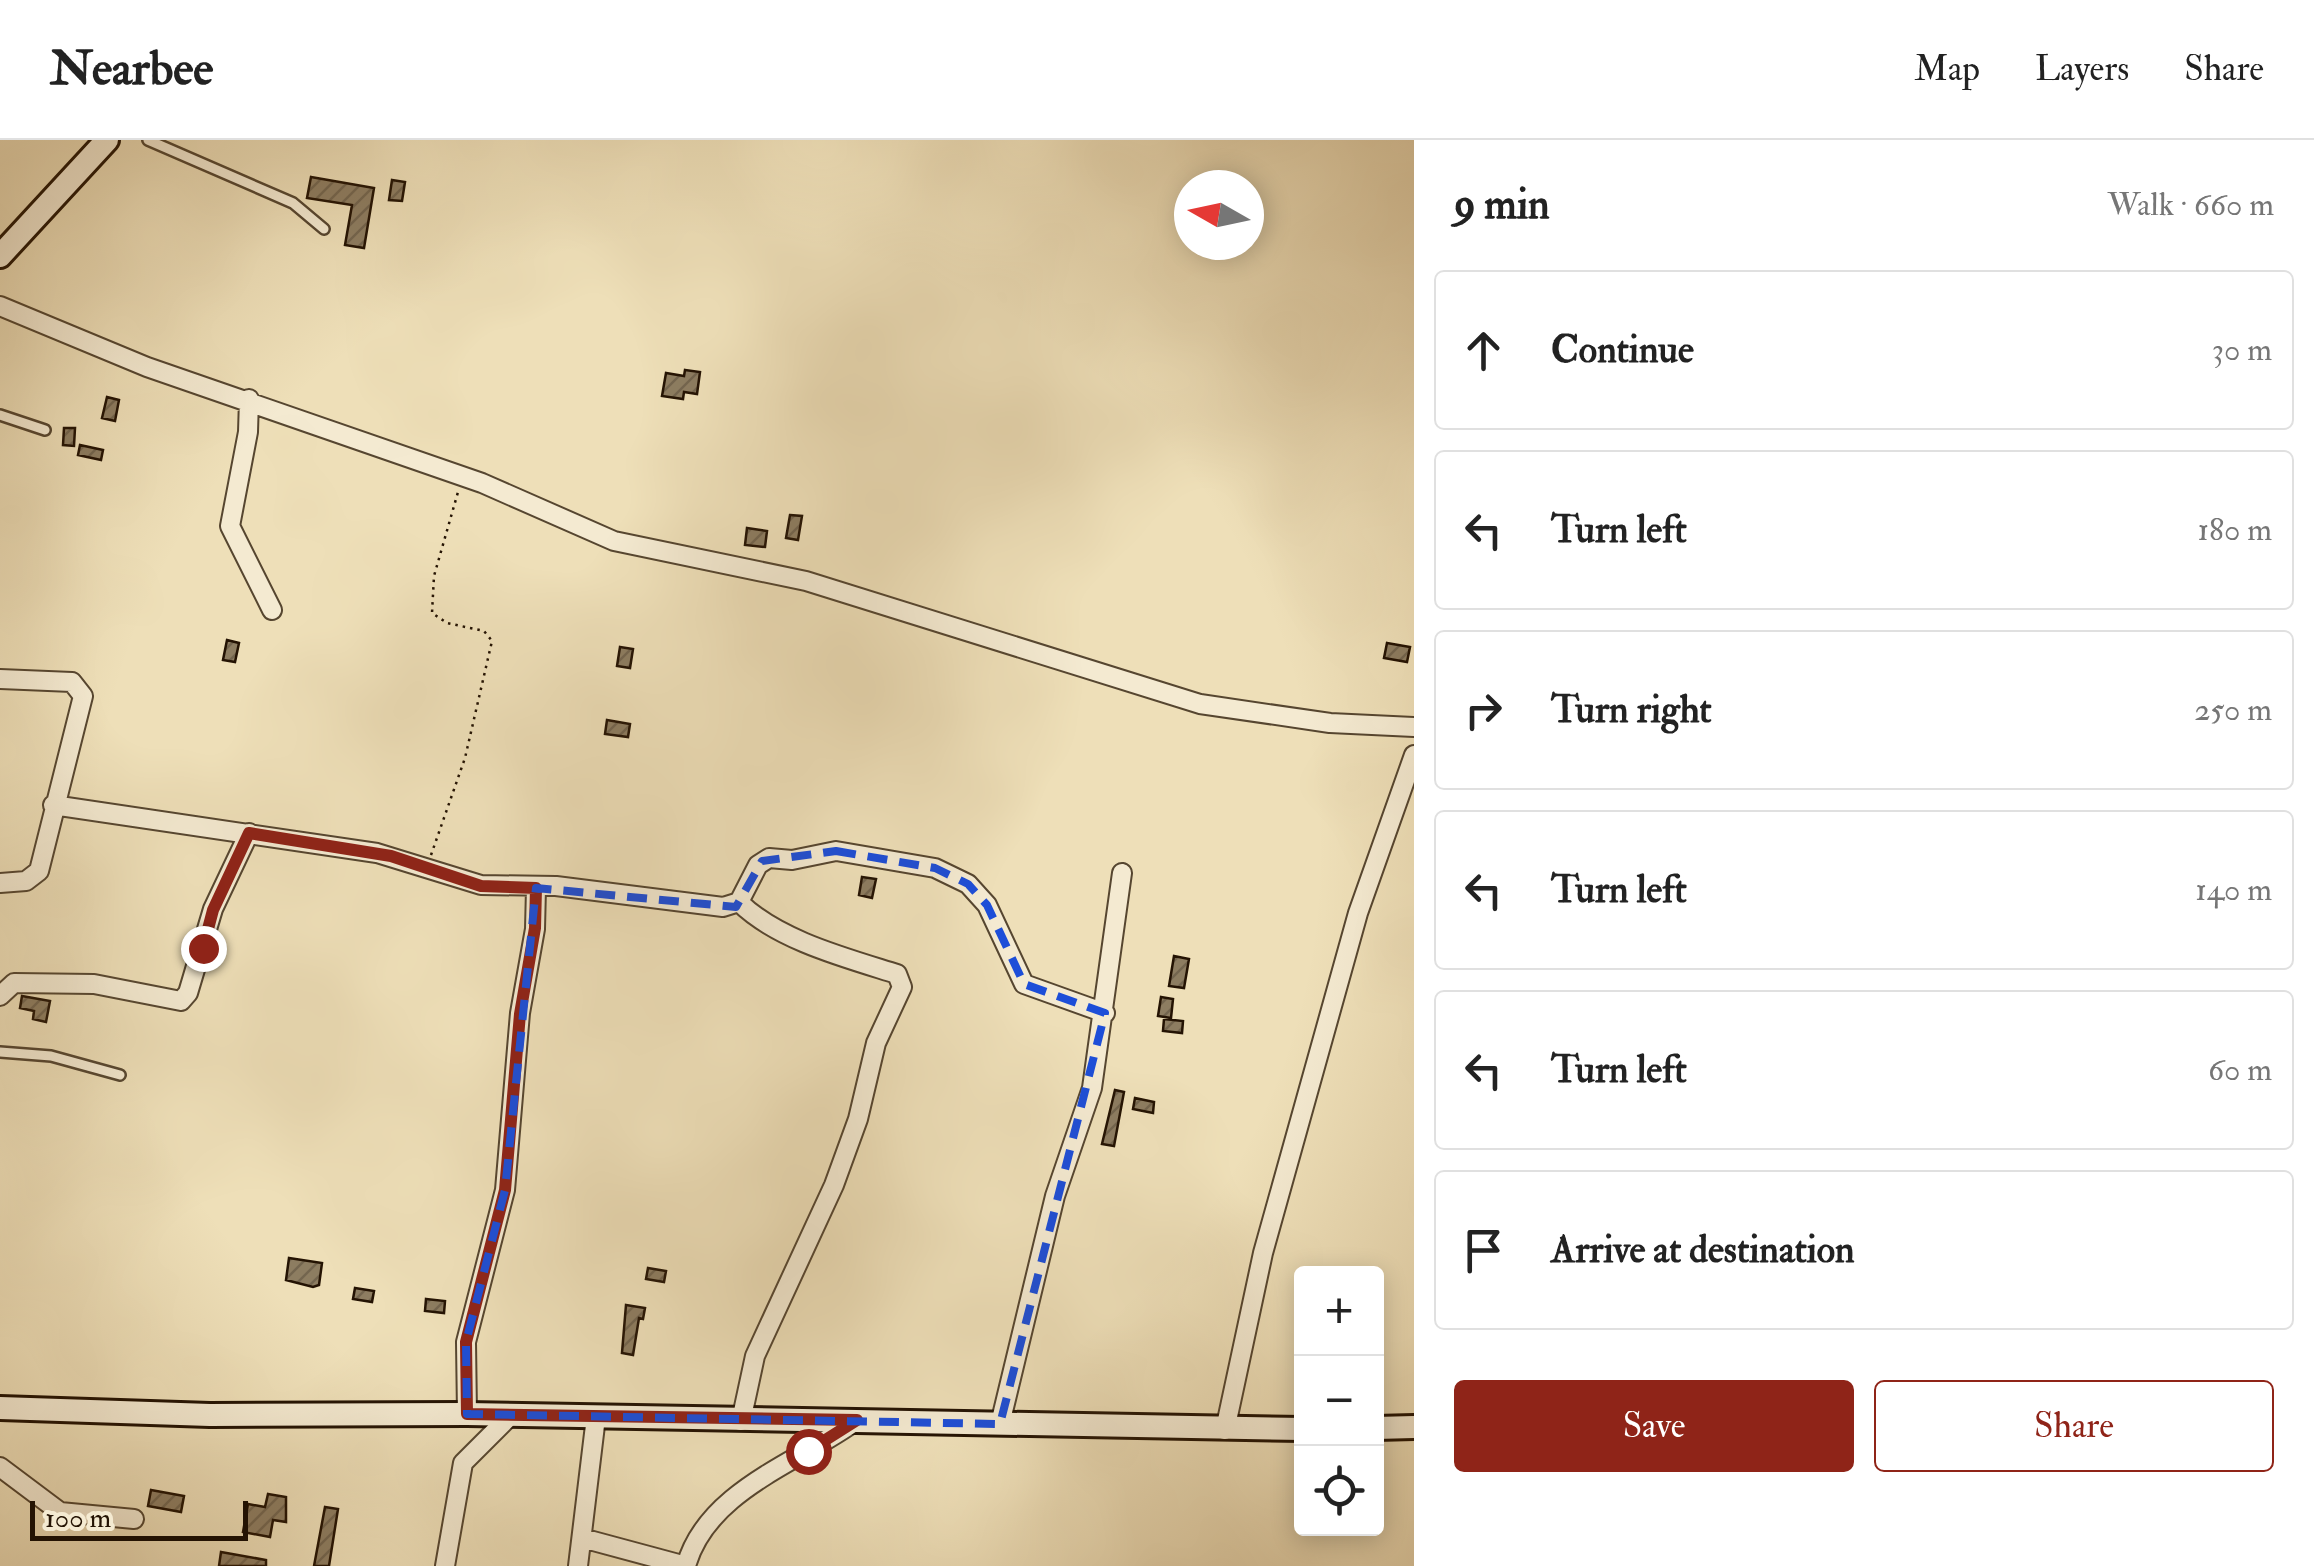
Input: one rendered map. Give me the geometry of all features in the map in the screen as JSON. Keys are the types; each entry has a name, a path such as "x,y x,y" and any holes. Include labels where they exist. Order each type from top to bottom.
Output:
{"main road":[{"path":"2,251 106,140"},
{"path":"0,1408 152,1414 467,1414 1294,1429"},
{"path":"1384,1428 1414,1427"}],"street":[{"path":"0,306 147,366 462,476 614,542 806,581 1200,704 1330,723 1414,727"},
{"path":"248,399 248,432 230,526 272,610"},
{"path":"0,679 72,682 81,690 82,703 53,805 40,872 26,881 0,883"},
{"path":"1225,1430 1263,1254 1358,912 1414,755"},
{"path":"53,805 249,833 425,864 481,886 648,895 723,907 739,902 758,866 769,858 792,860 836,851 935,868 968,884 987,906 1024,984 1104,1013"},
{"path":"0,996 14,983 32,982 94,984 181,1001 188,993 213,910 249,833"},
{"path":"1000,1424 1055,1196 1092,1088 1122,872"},
{"path":"467,1414 466,1342 505,1190 520,1014 535,928 536,888"},
{"path":"739,902 774,929 804,939 836,957 897,974 902,981 876,1043 858,1120 834,1186 755,1356 741,1421"},
{"path":"445,1566 464,1463 509,1417"},
{"path":"578,1566 596,1417"},
{"path":"582,1538 686,1566 691,1548 742,1492 857,1420"},
{"path":"0,1467 60,1512 134,1518"}],"lane":[{"path":"148,140 292,203 324,229"},
{"path":"0,415 46,430"},
{"path":"0,1052 51,1056 120,1075"}],"path":[{"path":"425,864 440,836 465,758 492,642 484,631 447,623 432,613 434,576 462,476"}],"highlighted area":[{"path":"836,851 935,868 968,884 987,905 1024,984 1105,1013 1000,1424 467,1414 466,1342 505,1190 536,888 736,907 762,861"}],"building":[{"path":"311,177 374,188 364,248 345,245 352,205 307,198"},
{"path":"392,180 405,182 402,201 389,200"},
{"path":"685,370 700,372 697,394 684,392 683,399 662,396 666,373 684,376"},
{"path":"107,397 119,400 115,421 102,418"},
{"path":"64,428 75,428 74,446 63,445"},
{"path":"80,445 103,450 101,460 78,455"},
{"path":"790,515 802,516 798,540 786,538"},
{"path":"747,528 767,531 765,547 745,545"},
{"path":"227,640 239,643 235,662 223,660"},
{"path":"1387,643 1410,647 1407,662 1384,658"},
{"path":"620,647 633,649 630,668 617,666"},
{"path":"607,720 630,724 628,737 605,734"},
{"path":"862,877 876,879 872,898 859,895"},
{"path":"1174,956 1189,959 1184,988 1169,986"},
{"path":"22,996 50,1001 46,1022 33,1019 34,1011 20,1008"},
{"path":"1161,997 1173,999 1171,1018 1158,1016"},
{"path":"1164,1019 1183,1021 1182,1033 1163,1031"},
{"path":"1115,1090 1124,1092 1114,1146 1102,1144"},
{"path":"1135,1098 1154,1102 1153,1113 1133,1109"},
{"path":"289,1258 322,1263 319,1285 286,1280"},
{"path":"648,1268 666,1271 664,1282 646,1279"},
{"path":"355,1288 374,1291 372,1302 353,1299"},
{"path":"426,1299 445,1301 444,1313 425,1311"},
{"path":"626,1305 645,1308 643,1319 639,1318 633,1355 622,1353"},
{"path":"151,1490 184,1496 181,1512 148,1506"},
{"path":"268,1494 286,1497 286,1522 273,1520 270,1537 243,1532 248,1504 265,1507"},
{"path":"325,1507 338,1509 329,1566 314,1566"},
{"path":"221,1552 266,1560 266,1566 219,1566"}],"route":[{"path":"203,948 213,910 249,833 391,856 425,864 481,886 536,888 537,909 520,1014 505,1190 466,1342 467,1414 857,1420 808,1451"}]}
